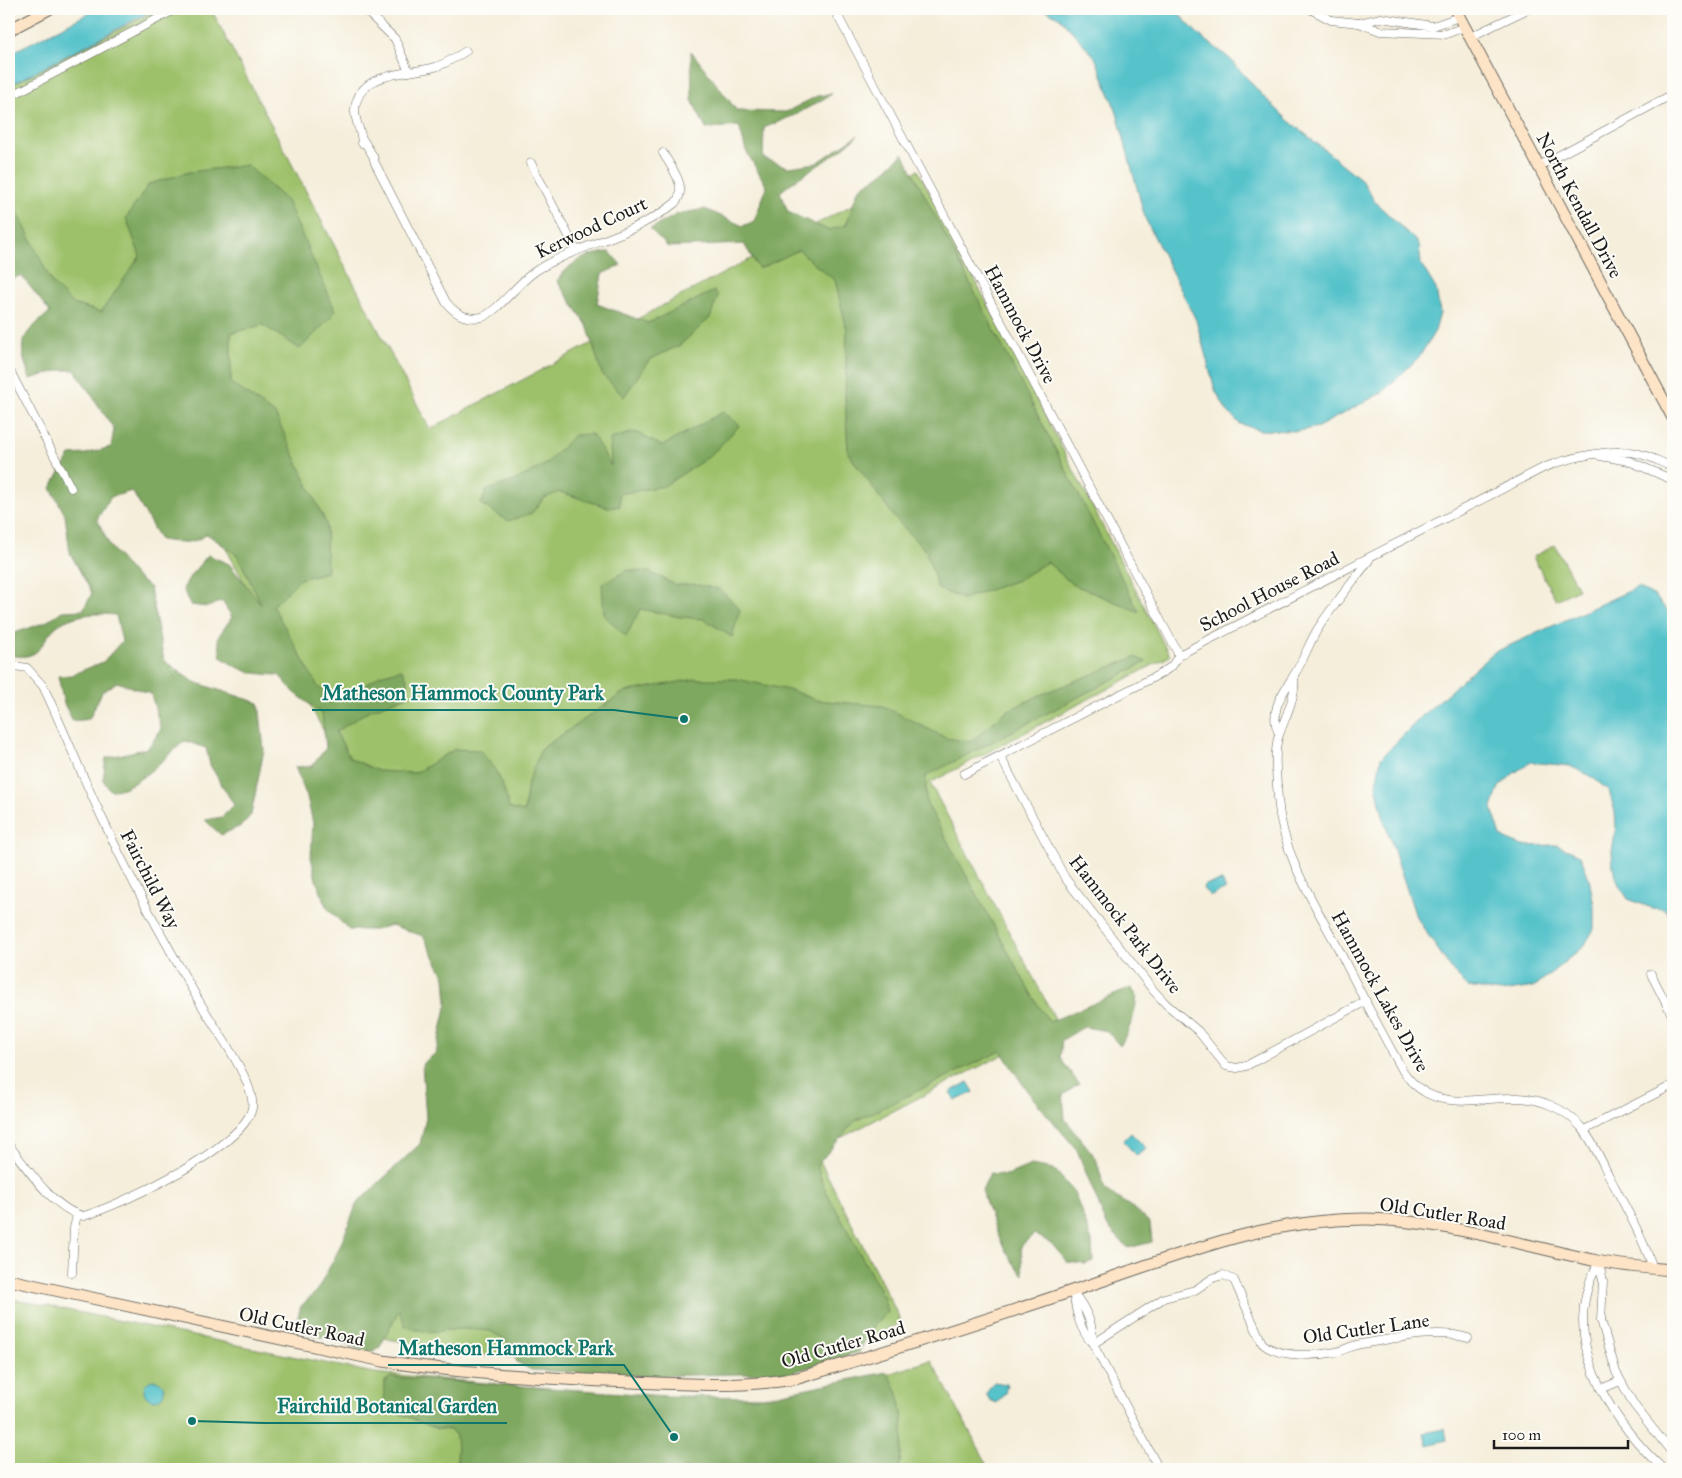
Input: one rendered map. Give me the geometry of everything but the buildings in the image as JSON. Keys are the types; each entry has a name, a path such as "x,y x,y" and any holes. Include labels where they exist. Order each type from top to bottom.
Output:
{"main road":[{"path":"9,29 49,9"},
{"name":"North Kendall Drive","path":"1462,22 1669,401 1673,418"},
{"name":"Old Cutler Road","path":"9,1280 327,1350 434,1369 528,1378 751,1384 798,1378 1073,1291 1253,1231 1291,1224 1366,1219 1416,1223 1506,1240 1599,1262 1673,1270"}],"street":[{"path":"9,97 176,9"},
{"path":"364,9 395,39 409,72 433,68 466,51"},
{"name":"Hammock Drive","path":"834,9 1179,655"},
{"path":"1310,9 1336,21 1359,24 1380,31 1443,34 1462,22"},
{"path":"1359,24 1381,18 1433,26 1528,9"},
{"name":"Kerwood Court","path":"409,72 378,78 363,91 355,108 356,121 370,158 375,163 446,302 456,312 470,318 482,317 493,311 517,286 535,271 576,250 641,224 672,206 679,199 679,184 663,153"},
{"path":"1539,166 1673,94"},
{"path":"531,164 576,250"},
{"path":"9,369 71,488"},
{"name":"School House Road","path":"964,774 1162,673 1172,666 1179,655 1370,559 1543,468 1571,458 1607,453 1636,453 1673,467"},
{"name":"School House Road","path":"1598,455 1629,462 1673,480"},
{"name":"Hammock Lakes Drive","path":"1370,559 1319,626 1294,676 1292,697 1282,730 1279,734 1277,785 1279,814 1285,840 1306,888 1403,1071 1420,1090 1458,1101 1505,1096 1537,1101 1564,1112 1584,1130 1642,1238 1653,1268"},
{"name":"Fairchild Way","path":"9,665 23,666 32,672 43,686 96,806 148,910 204,1011 247,1080 253,1099 250,1116 236,1132 192,1164 125,1199 88,1215 77,1214"},
{"name":"Hammock Park Drive","path":"1000,756 1070,886 1153,990 1166,1004 1198,1030 1226,1066 1237,1068 1246,1066 1366,1002"},
{"path":"1651,974 1673,1017"},
{"path":"1584,1130 1673,1085"},
{"path":"9,1145 47,1192 77,1214 74,1228 72,1273"},
{"path":"1599,1262 1603,1280 1602,1320 1607,1346 1620,1381 1638,1410 1673,1454"},
{"path":"1599,1262 1589,1279 1583,1330 1587,1355 1601,1389 1616,1416 1638,1446 1663,1469"},
{"name":"Old Cutler Lane","path":"1094,1344 1164,1298 1195,1290 1213,1278 1223,1275 1234,1280 1262,1343 1267,1348 1278,1353 1331,1352 1361,1344 1436,1334 1453,1333 1468,1338"},
{"path":"1073,1291 1075,1309 1084,1333 1094,1344 1160,1469"},
{"path":"1601,1389 1620,1381"}],"green space":[{"path":"159,9 211,9 430,429 918,170 1170,656 930,783 1059,1026 815,1151 902,1323 878,1333 817,1347 591,1361 454,1354 310,1321 519,1096 183,468 145,486 9,216 9,86"},
{"path":"691,51 737,111 786,112 817,96 832,94 797,114 764,128 763,158 788,167 817,163 858,135 840,151 780,192 788,212 828,230 846,225 858,190 885,171 903,153 1139,612 1072,584 1047,562 1018,580 963,599 938,589 926,551 894,517 848,453 845,398 847,330 835,280 799,250 759,269 744,244 668,247 650,229 678,214 705,209 743,226 754,221 767,187 746,151 739,126 706,129 692,100"},
{"path":"247,165 287,201 336,312 300,349 263,325 231,333 231,383 275,414 326,523 327,572 300,579 273,606 318,687 333,697 354,693 380,675 402,669 408,681 408,696 368,711 336,732 350,758 378,771 415,773 455,749 479,750 499,777 509,808 524,812 528,782 541,749 624,692 695,679 736,679 793,691 816,700 883,706 946,738 971,742 1005,712 1040,695 1135,657 1146,662 926,776 926,802 1033,997 1049,1022 1131,988 1137,996 1132,1022 1120,1046 1107,1031 1084,1027 1062,1040 1060,1058 1079,1084 1063,1095 1065,1119 1096,1158 1105,1190 1136,1210 1150,1223 1152,1242 1128,1248 1107,1226 1077,1150 1027,1091 1001,1051 855,1121 817,1165 823,1185 884,1298 887,1313 874,1325 859,1352 790,1373 646,1376 531,1370 517,1362 507,1341 490,1331 462,1329 428,1332 406,1327 399,1310 379,1349 369,1352 302,1331 297,1320 301,1306 317,1291 339,1249 357,1203 420,1144 426,1118 422,1064 436,1053 447,1003 445,977 423,936 391,925 375,930 349,930 327,908 316,880 311,857 313,823 307,797 295,767 312,766 326,748 322,714 294,692 279,675 248,671 235,666 221,657 218,637 232,617 222,601 208,607 190,605 183,589 190,576 208,555 229,564 262,605 237,555 207,534 190,542 160,540 132,491 111,497 97,519 110,546 132,573 150,588 164,661 194,682 259,703 264,750 251,815 241,826 221,835 205,820 222,817 234,805 210,765 206,748 185,741 149,772 119,789 110,790 103,780 106,758 148,748 161,729 151,694 117,682 102,692 89,719 73,721 64,704 58,676 71,675 103,662 122,641 116,615 89,614 70,619 55,627 37,652 21,656 9,655 9,635 46,622 62,611 83,610 92,593 70,553 65,515 51,488 70,455 85,454 111,447 114,429 75,370 61,370 30,379 23,356 23,341 32,328 50,312 21,275 9,281 9,194 52,283 73,304 101,312 140,256 126,218 149,184 189,172"},
{"path":"610,252 621,265 602,274 597,304 648,323 714,291 718,295 710,318 680,345 649,360 624,397 602,374 587,325 557,281 568,268 580,260"},
{"path":"723,412 740,425 710,456 664,486 619,494 620,506 610,508 560,492 544,498 532,513 508,521 481,504 487,490 514,481 546,464 574,435 592,434 611,466 610,439 635,432 662,446"},
{"path":"1555,545 1578,589 1556,600 1533,557"},
{"path":"628,570 649,572 676,585 694,584 719,589 740,609 732,637 704,619 680,617 640,609 626,637 604,615 602,584"},
{"path":"1031,1165 1054,1169 1074,1192 1092,1241 1093,1261 1085,1264 1067,1262 1051,1243 1034,1234 1021,1246 1023,1275 1009,1256 994,1224 982,1190 990,1173 1007,1175"},
{"path":"9,1298 374,1373 718,1404 785,1401 874,1379 931,1360 990,1469 9,1469"},
{"path":"887,1372 898,1395 903,1419 899,1469 805,1469 812,1464 789,1469 458,1469 456,1436 451,1430 437,1429 384,1407 384,1382 391,1377 666,1396 763,1397"}],"water":[{"path":"97,9 155,9 9,86 9,54"},
{"path":"1044,9 1174,9 1198,34 1229,58 1261,94 1289,121 1362,180 1375,202 1419,244 1421,264 1436,289 1440,313 1435,331 1420,356 1383,392 1318,427 1298,431 1260,430 1240,424 1227,411 1215,390 1196,320 1145,218 1117,113 1095,57 1060,18"},
{"path":"1638,587 1655,596 1673,618 1673,919 1665,909 1652,908 1628,899 1619,885 1613,868 1612,851 1616,829 1615,812 1609,791 1591,776 1570,766 1531,762 1514,773 1499,787 1492,808 1501,836 1523,846 1556,845 1580,855 1589,878 1594,906 1594,929 1584,946 1534,987 1501,992 1468,987 1454,973 1416,917 1384,820 1376,785 1381,758 1423,715 1493,653"},
{"path":"1222,881 1226,889 1211,896 1203,889 1204,885"},
{"path":"968,1082 974,1092 955,1101 950,1092"},
{"path":"1131,1133 1146,1148 1137,1156 1123,1141"},
{"path":"154,1380 161,1383 164,1390 161,1397 154,1400 147,1397 144,1390 147,1383"},
{"path":"994,1382 1006,1384 1007,1388 1005,1388 1006,1392 997,1403 990,1400 986,1394"},
{"path":"1445,1429 1447,1440 1427,1445 1424,1433"}],"place":[{"name":"Matheson Hammock County Park","path":"684,719"},
{"name":"Fairchild Botanical Garden","path":"192,1421"},
{"name":"Matheson Hammock Park","path":"674,1437"}]}
